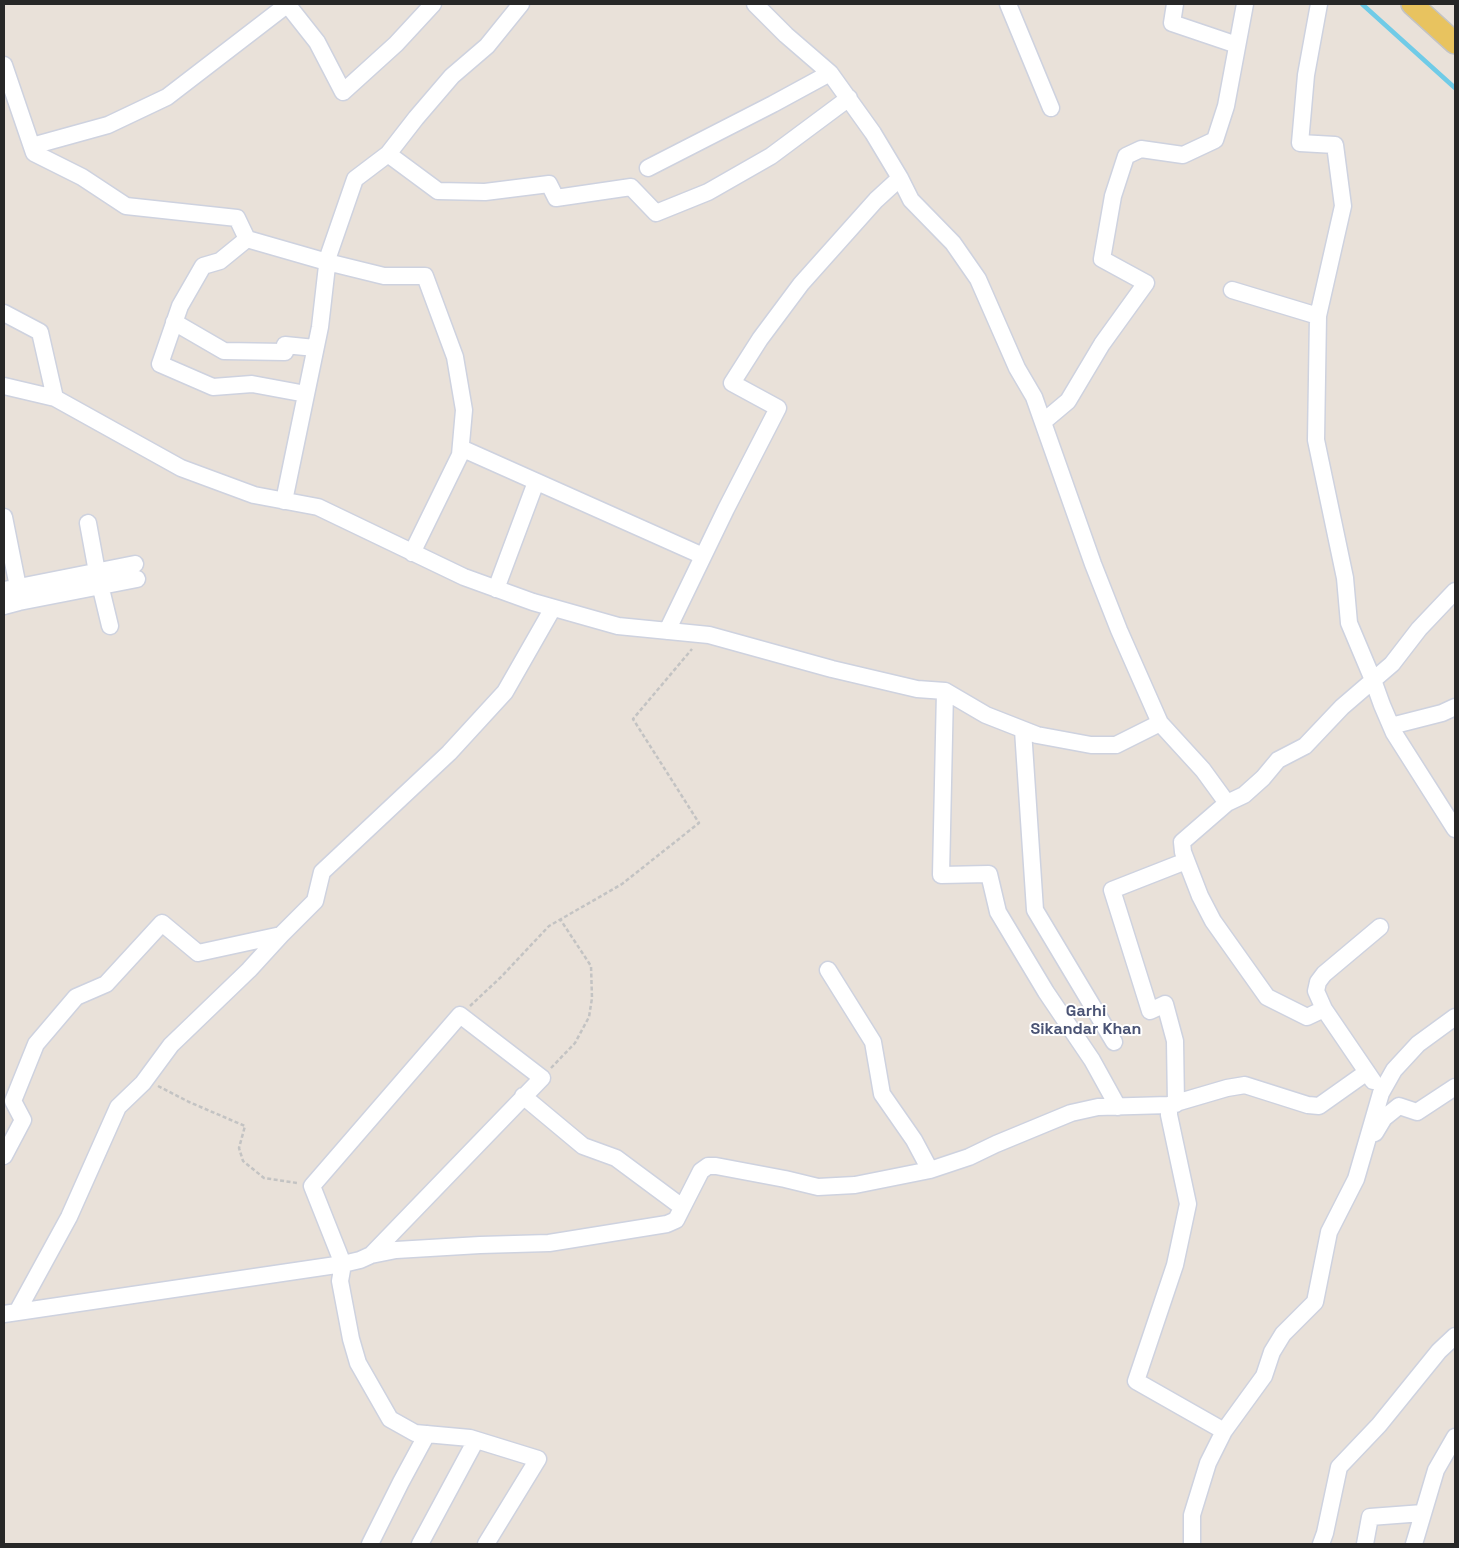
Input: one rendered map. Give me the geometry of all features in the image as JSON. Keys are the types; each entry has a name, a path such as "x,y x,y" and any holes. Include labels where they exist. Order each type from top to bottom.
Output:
{"main road":[{"path":"1412,4 1455,43"}],"street":[{"path":"32,146 108,125 167,97 288,4 317,42 343,92 396,44 432,4"},
{"path":"284,501 320,327 327,262 355,179 388,154 452,76 487,46 521,4"},
{"path":"754,4 830,73 873,133 911,200 953,243 978,279 1017,368 1034,398 1093,564 1119,630 1160,723 1203,770 1227,803"},
{"path":"1008,4 1051,108"},
{"path":"1176,4 1172,23 1237,45"},
{"path":"1043,422 1068,401 1102,344 1146,283 1102,260 1113,196 1126,156 1141,150 1183,155 1216,140 1226,106 1245,4"},
{"path":"1319,4 1306,76 1300,142 1335,145 1343,206 1318,316 1316,440 1345,578 1349,623 1394,733 1455,829"},
{"path":"4,65 34,153 82,177 126,206 237,218 246,239"},
{"path":"648,168 830,73"},
{"path":"388,154 438,191 485,192 549,184 556,198 632,187 656,213 708,192 770,156 849,98"},
{"path":"667,631 726,509 778,408 732,383 760,339 801,284 876,200 900,178"},
{"path":"246,239 384,276 425,276 455,357 464,410 460,455 412,553"},
{"path":"246,239 220,261 203,266 180,306 160,364 213,387 252,384 306,394"},
{"path":"1232,290 1318,316"},
{"path":"4,313 40,332 55,398"},
{"path":"174,322 224,351 285,352 285,345 315,348"},
{"path":"4,386 55,398 181,468 254,495 318,507 464,577 553,608 618,626 705,634 851,674 917,689 945,692 986,715 1036,735 1091,745 1116,745 1160,723"},
{"path":"461,448 703,556"},
{"path":"496,589 536,482"},
{"path":"4,517 11,589 99,579 136,572"},
{"path":"88,523 110,626"},
{"path":"4,606 99,579"},
{"path":"1324,1009 1307,1017 1267,997 1213,921 1200,896 1186,861 1182,842 1227,803 1244,795 1263,778 1278,760 1305,746 1342,707 1392,664 1419,629 1455,591"},
{"path":"10,1313 69,1217 118,1107 146,1080 171,1045 249,970 281,934 315,901 322,872 449,753 505,692 553,608"},
{"path":"945,692 941,875 989,874 998,912 1046,992 1092,1060 1118,1107"},
{"path":"1391,726 1442,714 1455,707"},
{"path":"1023,730 1035,910 1114,1042"},
{"path":"1186,861 1112,890 1150,1011 1165,1004 1175,1041 1172,1104 1169,1115 1188,1204 1176,1265 1136,1381 1224,1431"},
{"path":"4,1156 23,1120 14,1101 36,1044 76,997 106,984 162,923 198,953 281,934"},
{"path":"1380,927 1324,974 1318,982 1316,991 1324,1009 1381,1093"},
{"path":"828,970 873,1042 882,1094 914,1140 930,1170"},
{"path":"371,1255 542,1078 460,1015 312,1186 343,1264 340,1281 351,1339 358,1363 390,1419 415,1433 470,1438 538,1459 486,1544"},
{"path":"1192,1544 1192,1515 1208,1463 1224,1431 1264,1376 1272,1352 1282,1334 1314,1302 1329,1232 1356,1179 1381,1093 1394,1070 1418,1044 1455,1017"},
{"path":"10,1313 343,1264 371,1255 396,1250 549,1243 667,1224 676,1220 701,1171 708,1166 786,1179 818,1187 855,1184 930,1170 969,1158 996,1144 1071,1113 1098,1107 1172,1104 1227,1088 1245,1085 1308,1105 1319,1106 1367,1072"},
{"path":"1363,1155 1384,1118 1399,1106 1417,1112 1455,1087"},
{"path":"523,1096 583,1146 616,1158 682,1207"},
{"path":"1321,1544 1339,1467 1379,1425 1439,1351 1455,1336"},
{"path":"370,1544 427,1434"},
{"path":"1414,1544 1436,1470 1455,1436"},
{"path":"420,1544 476,1440"},
{"path":"1365,1544 1370,1517 1423,1513"}],"path":[{"path":"460,1015 501,977 549,926 622,884 699,823 633,718 705,634"},
{"path":"542,1078 575,1043 589,1017 592,998 591,966 560,920"},
{"path":"146,1080 189,1102 245,1126 239,1148 243,1161 264,1178 312,1186"}],"waterway":[{"path":"1362,4 1455,88"}],"district":[{"name":"Garhi Sikandar Khan","path":"1086,1021"}]}
